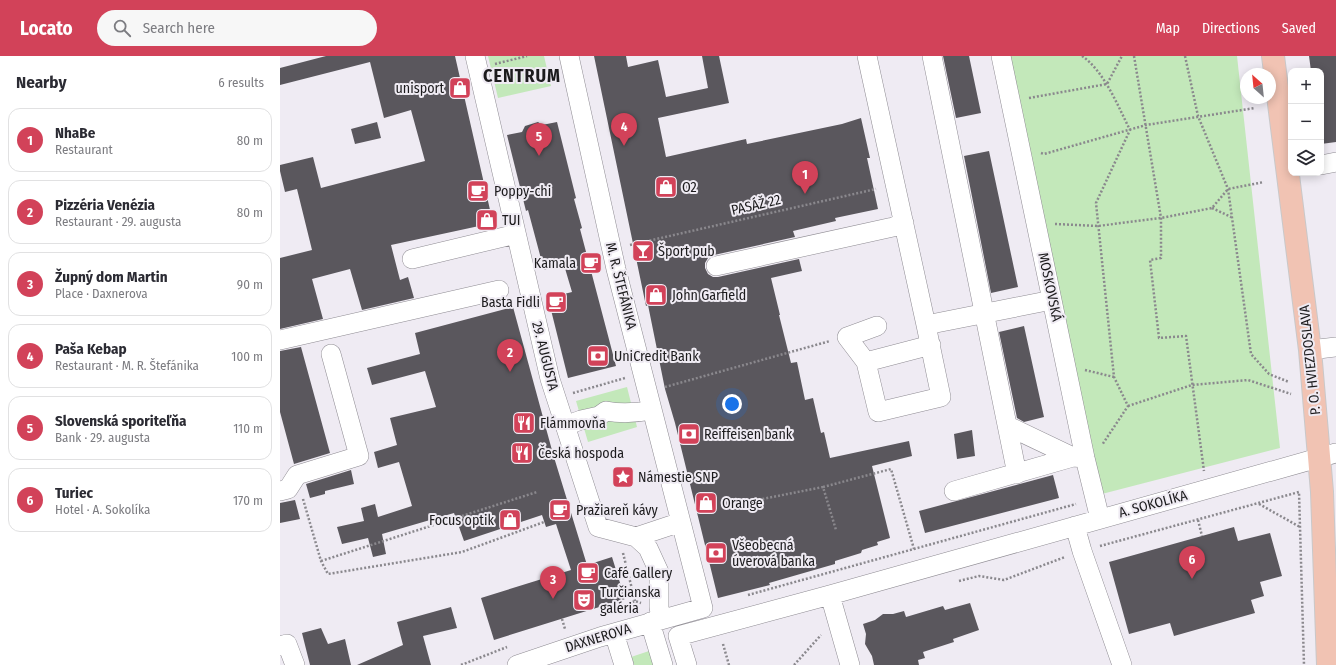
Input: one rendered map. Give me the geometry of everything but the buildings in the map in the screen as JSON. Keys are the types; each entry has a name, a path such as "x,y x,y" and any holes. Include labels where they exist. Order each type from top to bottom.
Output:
{"main road":[{"name":"P. O. HVIEZDOSLAVA","path":"1273,56 1288,163"},
{"name":"P. O. HVIEZDOSLAVA","path":"1290,176 1310,350 1328,455 1325,563 1328,665"}],"street":[{"name":"M. R. ŠTEFÁNIKA","path":"570,56 612,250 703,608"},
{"path":"867,56 931,345 941,398 878,412 866,362 847,337 877,326"},
{"path":"932,56 1017,474"},
{"name":"MOSKOVSKÁ","path":"1001,56 1066,366 1079,458 1100,519"},
{"name":"29. AUGUSTA","path":"476,62 550,379 598,526 636,537"},
{"path":"1324,164 1336,162"},
{"path":"716,266 885,229 904,223"},
{"path":"412,258 516,234"},
{"path":"280,340 499,290"},
{"path":"926,325 1052,300"},
{"path":"866,362 931,345"},
{"path":"1310,350 1336,347"},
{"path":"280,491 288,489 297,475 359,456 331,354"},
{"path":"565,426 599,416 606,411 620,414 634,413 650,401"},
{"path":"1008,426 1079,458"},
{"name":"A. SOKOLÍKA","path":"830,595 1328,455"},
{"path":"954,491 1079,458"},
{"path":"663,665 655,621 659,607 659,572 648,548 636,537 681,522"},
{"path":"1075,526 1082,551 1122,665"},
{"path":"687,665 678,636 830,595 850,665"},
{"name":"DAXNEROVA","path":"517,665 568,647 703,608"},
{"path":"614,633 624,665"},
{"path":"280,646 287,644 295,665"}],"path":[{"path":"476,62 527,56"},
{"path":"1082,56 1089,61 1107,84 1130,130"},
{"path":"1107,84 1122,56"},
{"path":"1134,56 1162,218 1161,258 1150,260 1159,338 1186,336 1204,472"},
{"path":"1185,56 1198,116 1228,189 1250,354 1269,374 1288,382"},
{"path":"1010,96 1032,99 1107,84"},
{"path":"1020,143 1044,154 1146,125 1255,108"},
{"path":"1128,406 1114,377 1096,203 1130,130"},
{"path":"1212,208 1228,189 1264,182"},
{"name":"PASÁŽ 22","path":"612,250 665,236 874,189"},
{"path":"1034,212 1057,225 1098,226 1162,218 1212,208 1231,217"},
{"path":"650,401 847,337"},
{"path":"1066,366 1114,377"},
{"path":"556,398 643,373"},
{"path":"1102,445 1128,406 1192,385 1248,380 1291,394"},
{"path":"726,506 823,486 890,469 914,549"},
{"path":"297,475 321,561 328,574 462,552 544,522"},
{"path":"823,486 836,530"},
{"path":"321,561 536,492"},
{"path":"1300,492 1304,665"},
{"path":"741,597 1083,502"},
{"path":"1258,503 1300,527"},
{"path":"1198,520 1202,536"},
{"path":"599,616 635,601 622,552"},
{"path":"562,619 565,628"}],"green space":[{"path":"488,56 544,56 551,86 498,98"},
{"path":"1005,56 1237,56 1240,83 1240,104 1242,104 1280,448 1098,495"},
{"path":"627,387 637,427 588,442 576,401"},
{"path":"649,651 654,665 630,665 628,658"}],"place":[{"name":"unisport","path":"460,88"},
{"name":"Paša Kebap","path":"624,146"},
{"name":"Slovenská sporiteľňa","path":"539,156"},
{"name":"O2","path":"666,187"},
{"name":"Poppy-chi","path":"478,191"},
{"name":"NhaBe","path":"805,194"},
{"name":"TUI","path":"487,220"},
{"name":"Šport pub","path":"643,251"},
{"name":"Kamala","path":"591,263"},
{"name":"John Garfield","path":"656,295"},
{"name":"Basta Fidli","path":"556,302"},
{"name":"UniCredit Bank","path":"598,356"},
{"name":"Pizzéria Venézia","path":"510,372"},
{"name":"Flámmovňa","path":"524,423"},
{"name":"Reiffeisen bank","path":"689,434"},
{"name":"Česká hospoda","path":"522,453"},
{"name":"Námestie SNP","path":"623,477"},
{"name":"Orange","path":"706,503"},
{"name":"Pražiareň kávy","path":"560,510"},
{"name":"Focus optik","path":"510,520"},
{"name":"Všeobecná úverová banka","path":"716,553"},
{"name":"Café Gallery","path":"588,573"},
{"name":"Turiec","path":"1192,579"},
{"name":"Župný dom Martin","path":"553,599"},
{"name":"Turčianska galéria","path":"584,600"}],"district":[{"name":"CENTRUM","path":"522,76"}]}
